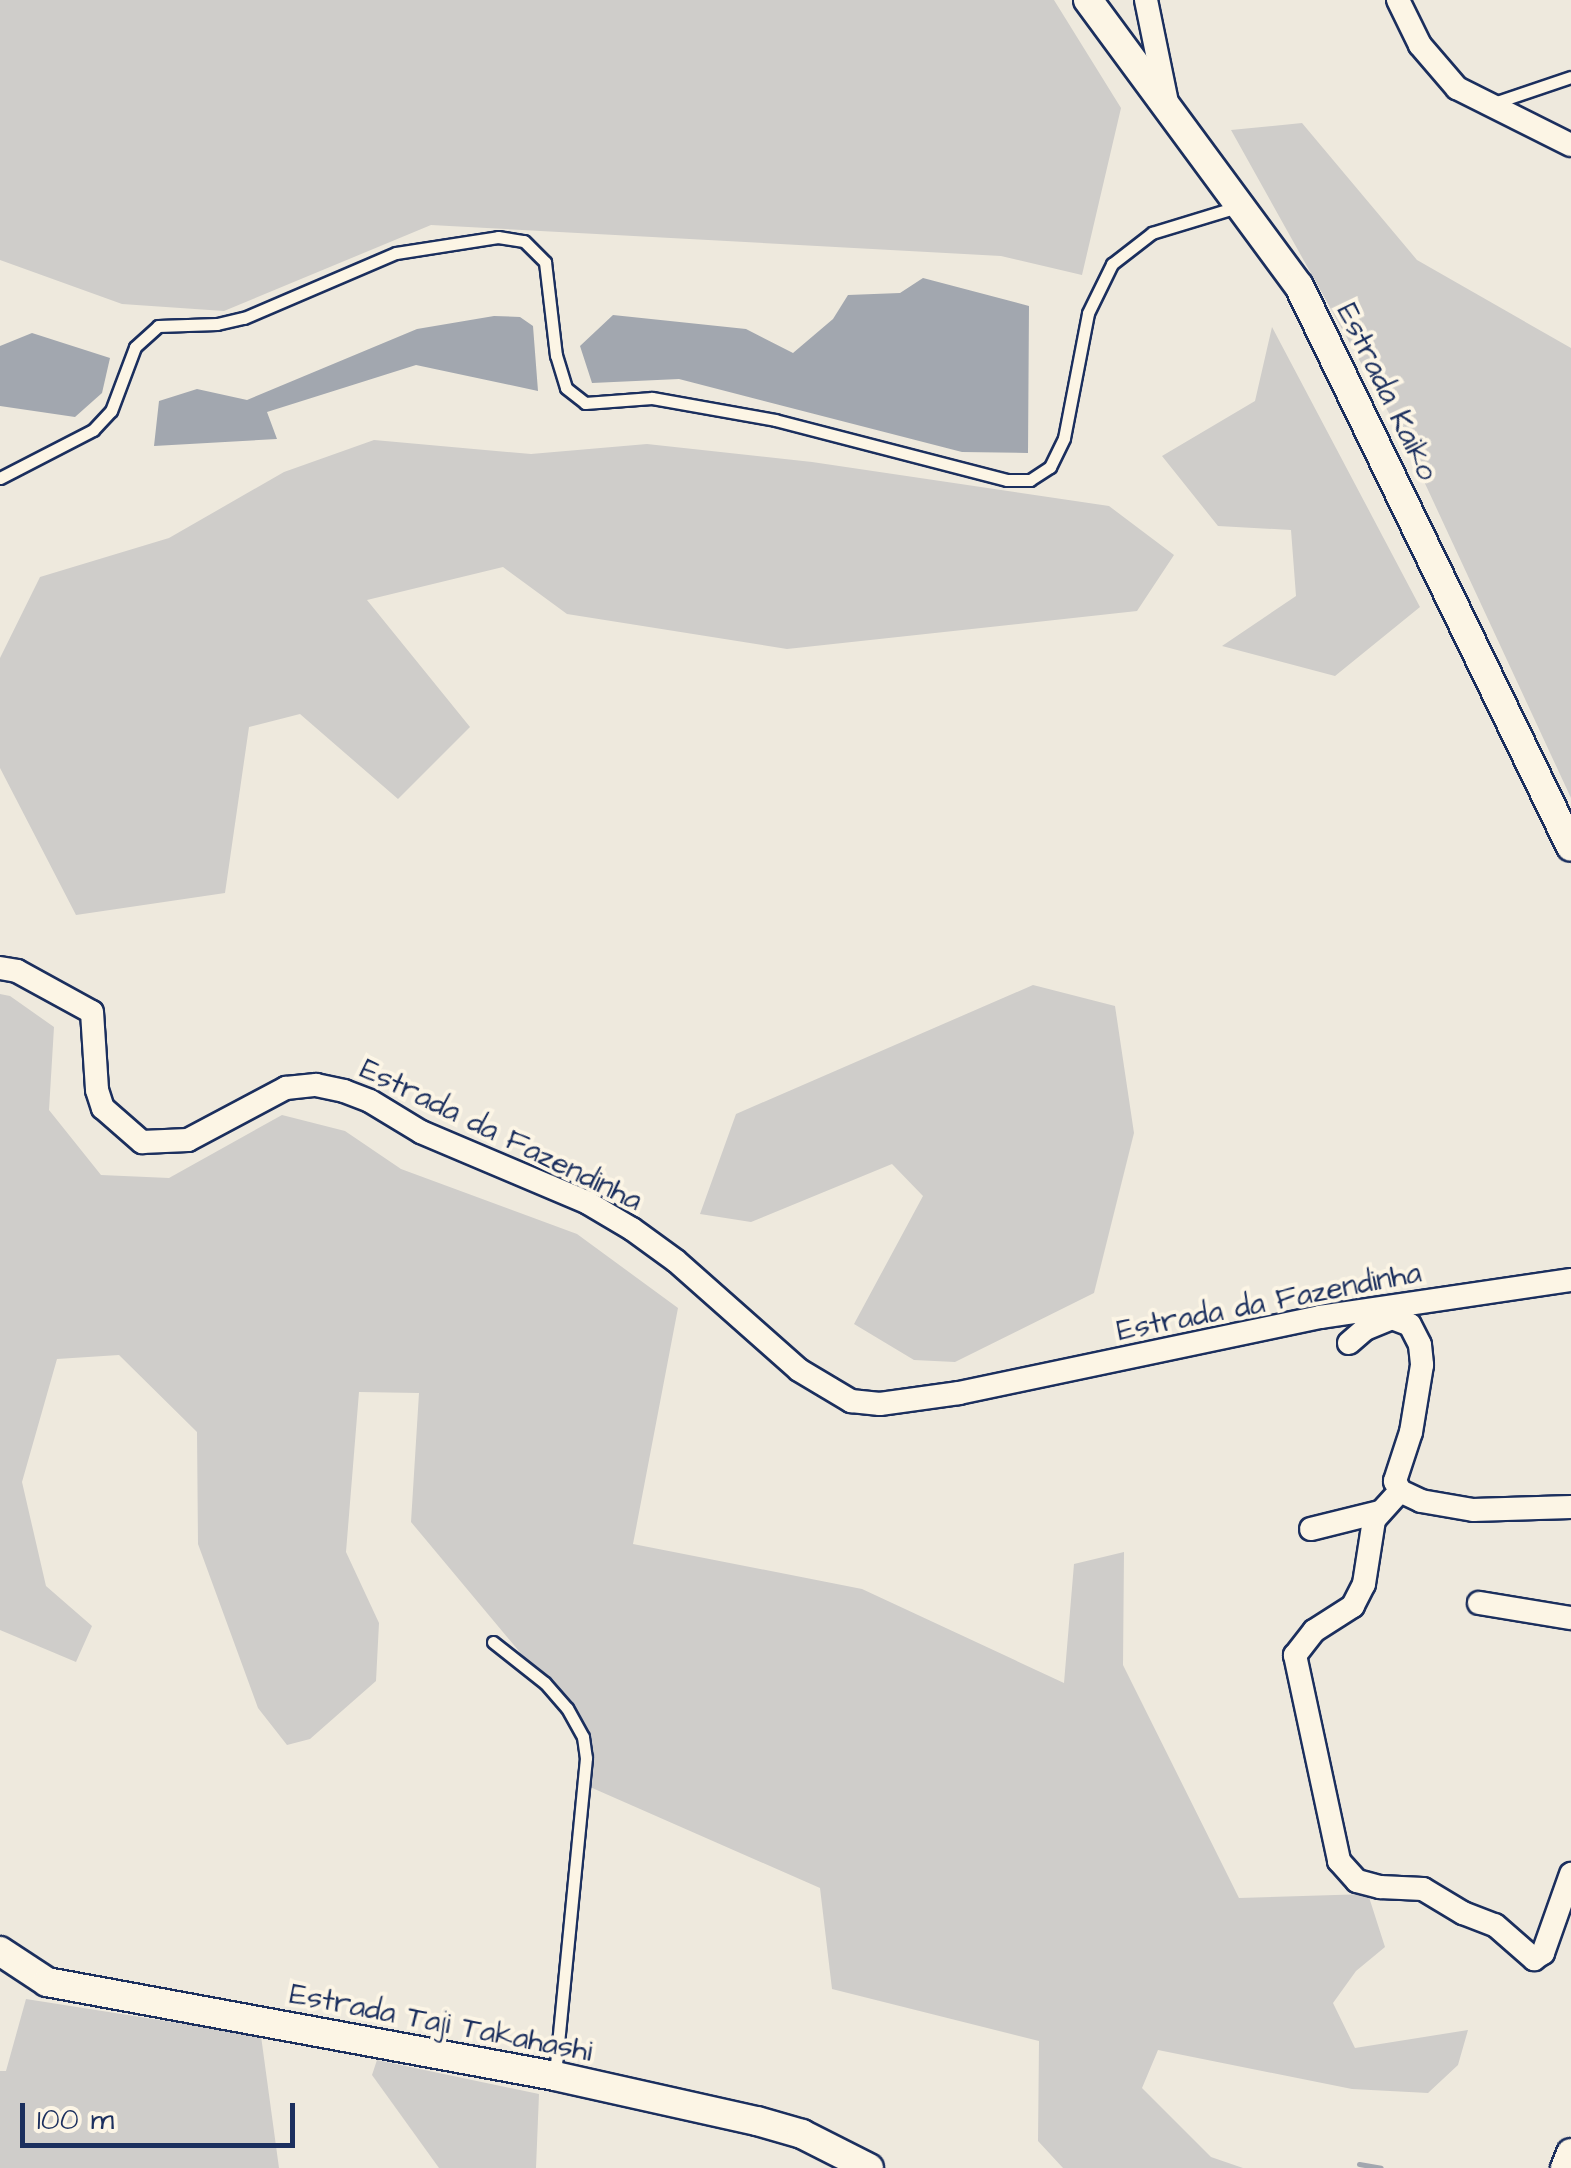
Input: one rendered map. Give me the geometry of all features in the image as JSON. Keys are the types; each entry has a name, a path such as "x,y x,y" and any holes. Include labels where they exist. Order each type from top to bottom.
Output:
{"street":[{"name":"Estrada Kaiko","path":"1088,0 1167,102 1299,286 1571,847"},
{"path":"1146,0 1167,102"},
{"path":"1398,0 1434,65 1457,88 1486,106 1571,145"},
{"name":"Estrada da Fazendinha","path":"0,968 16,971 92,1012 97,1090 103,1108 142,1142 188,1140 286,1088 316,1085 344,1092 447,1144 588,1203 632,1229 676,1262 798,1370 838,1396 864,1404 959,1394 1064,1374 1320,1317 1571,1280"},
{"path":"1349,1343 1365,1329 1392,1318 1410,1325 1420,1345 1414,1411 1395,1481 1400,1491 1421,1502 1474,1510 1571,1507"},
{"path":"1400,1491 1379,1512 1371,1528 1360,1594 1353,1606 1303,1642 1295,1655 1339,1861 1357,1881 1423,1890 1462,1913 1495,1926 1534,1958 1543,1952 1571,1874"},
{"path":"1311,1529 1379,1512"},
{"path":"1478,1603 1571,1618"},
{"name":"Estrada Taji Takahashi","path":"0,1951 16,1966 47,1982 555,2076 757,2121 802,2134 869,2168"},
{"path":"1565,2168 1571,2153"}],"lane":[{"path":"1486,106 1571,76"},
{"path":"0,478 93,430 111,411 135,347 158,326 217,324 244,318 396,253 498,238 524,241 545,262 556,355 566,388 585,403 652,398 775,420 1007,480 1030,480 1050,467 1064,438 1088,313 1112,264 1152,233 1241,206"},
{"path":"492,1642 545,1683 567,1708 584,1747 555,2076"}],"shaded area":[{"path":"0,0 1054,0 1121,108 1082,275 1001,256 431,225 224,311 122,304 0,260"},
{"path":"1302,123 1417,260 1571,348 1571,798 1409,449 1231,130"},
{"path":"923,278 1029,306 1028,453 962,452 679,379 592,383 580,346 613,315 746,329 793,353 833,319 848,295 900,293"},
{"path":"494,316 520,317 533,326 538,391 416,365 267,412 277,439 154,446 159,401 197,389 247,400 417,329"},
{"path":"1272,327 1420,607 1335,676 1222,646 1296,596 1291,530 1218,526 1162,456 1255,401"},
{"path":"32,333 110,358 102,393 75,417 0,406 0,346"},
{"path":"374,440 531,454 647,444 812,462 1109,506 1174,555 1137,611 787,649 567,614 503,567 367,600 470,727 398,799 300,714 249,727 225,893 76,915 0,768 0,658 40,577 169,538 284,472"},
{"path":"1033,985 1115,1006 1134,1133 1094,1293 955,1362 914,1360 854,1324 923,1196 892,1164 751,1222 700,1214 736,1114"},
{"path":"0,994 10,996 54,1027 49,1110 101,1175 169,1178 282,1115 345,1131 401,1169 577,1234 678,1308 633,1544 862,1589 1064,1683 1074,1564 1124,1552 1123,1665 1239,1898 1368,1894 1385,1947 1356,1971 1333,2003 1355,2048 1468,2030 1458,2065 1428,2093 1352,2089 1158,2050 1142,2088 1211,2157 1243,2168 1063,2168 1038,2141 1039,2041 832,1989 820,1888 590,1787 574,1717 411,1522 419,1393 359,1392 346,1552 379,1623 376,1681 310,1739 287,1745 258,1708 198,1544 197,1432 119,1355 57,1359 22,1482 46,1586 92,1626 76,1662 0,1630"},
{"path":"26,1999 261,2036 279,2168 0,2168 0,2071 6,2071"},
{"path":"377,2060 539,2094 536,2168 439,2168 372,2075"}],"waterway":[{"path":"1359,2164 1381,2168"}]}
